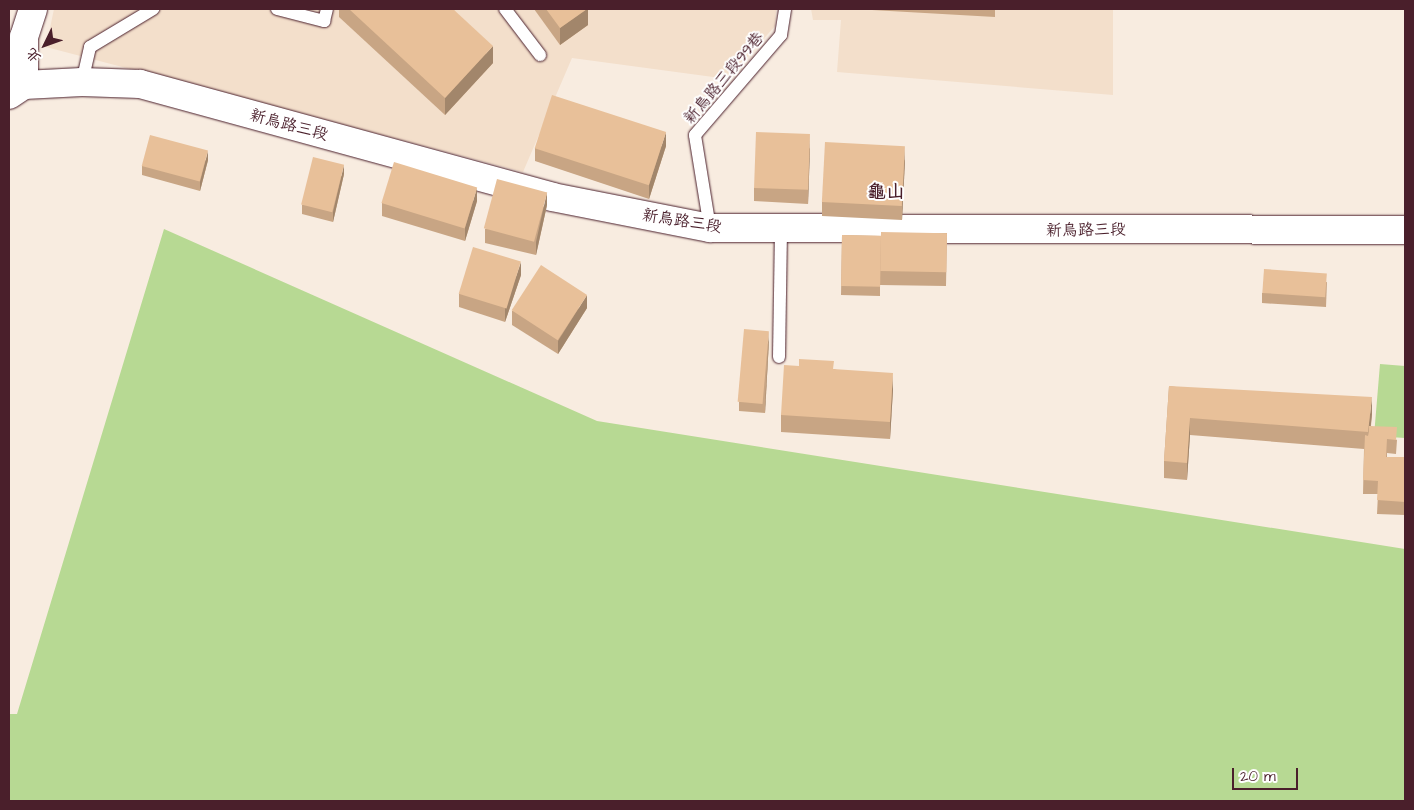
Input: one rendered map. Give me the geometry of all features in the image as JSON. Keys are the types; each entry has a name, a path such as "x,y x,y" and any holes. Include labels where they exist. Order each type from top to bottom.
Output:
{"main road":[{"path":"16,90 24,38 34,9"},
{"name":"新烏路三段","path":"16,90 82,82 140,84 552,197 710,228 781,230 1269,228 1405,230"}],"lane":[{"path":"82,82 90,47 153,9"},
{"path":"277,9 324,21 327,9"},
{"path":"505,9 540,55"},
{"name":"新烏路三段99巷","path":"710,228 695,135 781,35 785,9"},
{"path":"779,357 781,230"}],"shaded area":[{"path":"54,9 776,9 775,26 728,79 572,58 523,172 46,47"},
{"path":"811,9 1113,9 1113,95 837,72 841,20 813,20"}],"green space":[{"path":"164,229 597,421 1405,549 1405,801 9,801 9,714 17,714"},
{"path":"1380,364 1405,366 1405,438 1374,436"}],"building":[{"path":"349,9 453,9 493,46 445,98"},
{"path":"546,9 587,9 560,28"},
{"path":"552,95 666,132 649,185 535,148"},
{"path":"756,132 810,134 808,190 754,188"},
{"path":"150,135 208,151 200,181 142,166"},
{"path":"825,142 905,146 902,206 822,202"},
{"path":"313,157 344,165 332,212 301,205"},
{"path":"394,162 477,187 465,229 381,203"},
{"path":"497,179 547,192 534,242 484,228"},
{"path":"881,232 947,233 946,272 880,271"},
{"path":"842,235 881,236 880,287 841,286"},
{"path":"473,247 521,262 506,308 459,294"},
{"path":"541,265 587,295 558,340 512,310"},
{"path":"1264,269 1327,273 1325,297 1262,293"},
{"path":"744,329 769,331 763,404 738,402"},
{"path":"799,359 834,361 833,369 893,373 890,422 781,415 784,365 799,366"},
{"path":"1169,386 1372,397 1368,432 1190,418 1187,463 1164,461"},
{"path":"1369,426 1397,427 1396,440 1387,439 1386,457 1405,457 1405,502 1377,500 1378,481 1363,480 1365,435 1368,436"}],"district":[{"name":"龜山","path":"886,193"}]}
